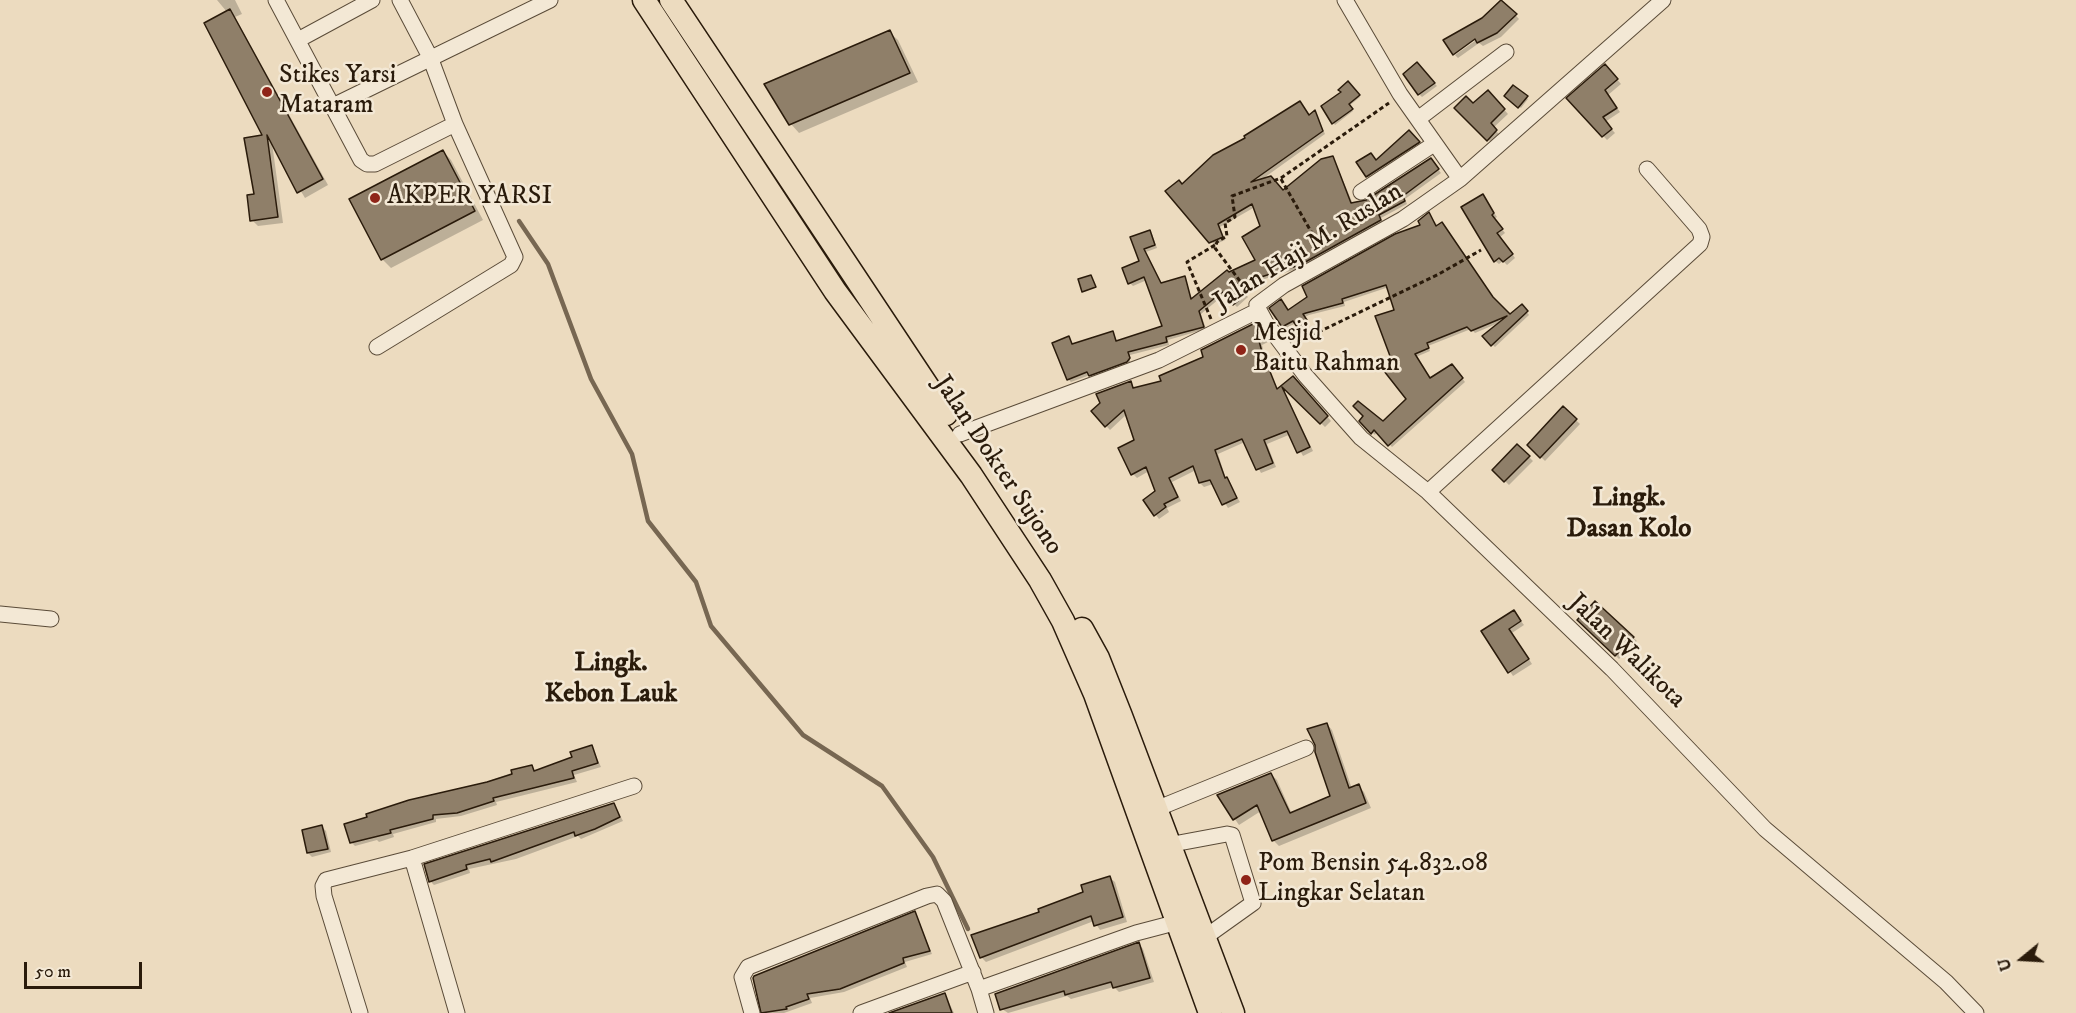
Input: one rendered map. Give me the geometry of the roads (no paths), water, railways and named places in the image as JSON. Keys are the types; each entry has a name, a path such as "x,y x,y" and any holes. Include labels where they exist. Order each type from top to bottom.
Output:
{"highway":[{"name":"Jalan Dokter Sujono","path":"644,0 836,291 936,425 1018,547 1090,661 1210,1013"},
{"path":"671,0 903,352 1031,540 1090,661 1156,808 1233,1013"}],"street":[{"path":"276,0 362,160 367,164 375,164 455,124"},
{"path":"298,40 372,0"},
{"path":"377,347 511,265 515,257 455,124 441,52 400,0"},
{"path":"333,106 550,0"},
{"path":"1345,0 1400,94 1460,179"},
{"name":"Jalan Haji M. Ruslan","path":"960,434 1159,360 1217,333 1258,307 1284,285 1403,219 1460,179 1663,0"},
{"path":"1418,119 1506,52"},
{"path":"1361,192 1434,144"},
{"path":"1428,492 1700,243 1702,237 1699,229 1647,169"},
{"name":"Jalan Walikota","path":"1258,307 1285,348 1357,434 1428,492 1633,690 1765,829 1937,974 1976,1013"},
{"path":"0,614 51,618"},
{"path":"1156,808 1306,748"},
{"path":"360,1013 324,896 323,886 326,880 412,858 634,786"},
{"path":"1168,845 1227,834 1232,836 1253,903 1204,938"},
{"path":"412,858 457,1013"},
{"path":"752,1013 742,976 748,967 937,894 944,901 973,972 986,1013"},
{"path":"979,989 1136,933 1178,922"},
{"path":"861,1013 973,972"}],"waterway":[{"path":"519,221 548,264 591,379 632,454 648,521 696,582 711,626 803,735 882,786 933,857 968,929"}],"place":[{"name":"Stikes Yarsi Mataram","path":"267,92"},
{"name":"AKPER YARSI","path":"375,198"},
{"name":"Mesjid Baitu Rahman","path":"1241,350"},
{"name":"Pom Bensin 54.832.08 Lingkar Selatan","path":"1246,880"}],"district":[{"name":"Lingk. Dasan Kolo","path":"1629,514"},
{"name":"Lingk. Kebon Lauk","path":"611,680"}]}
